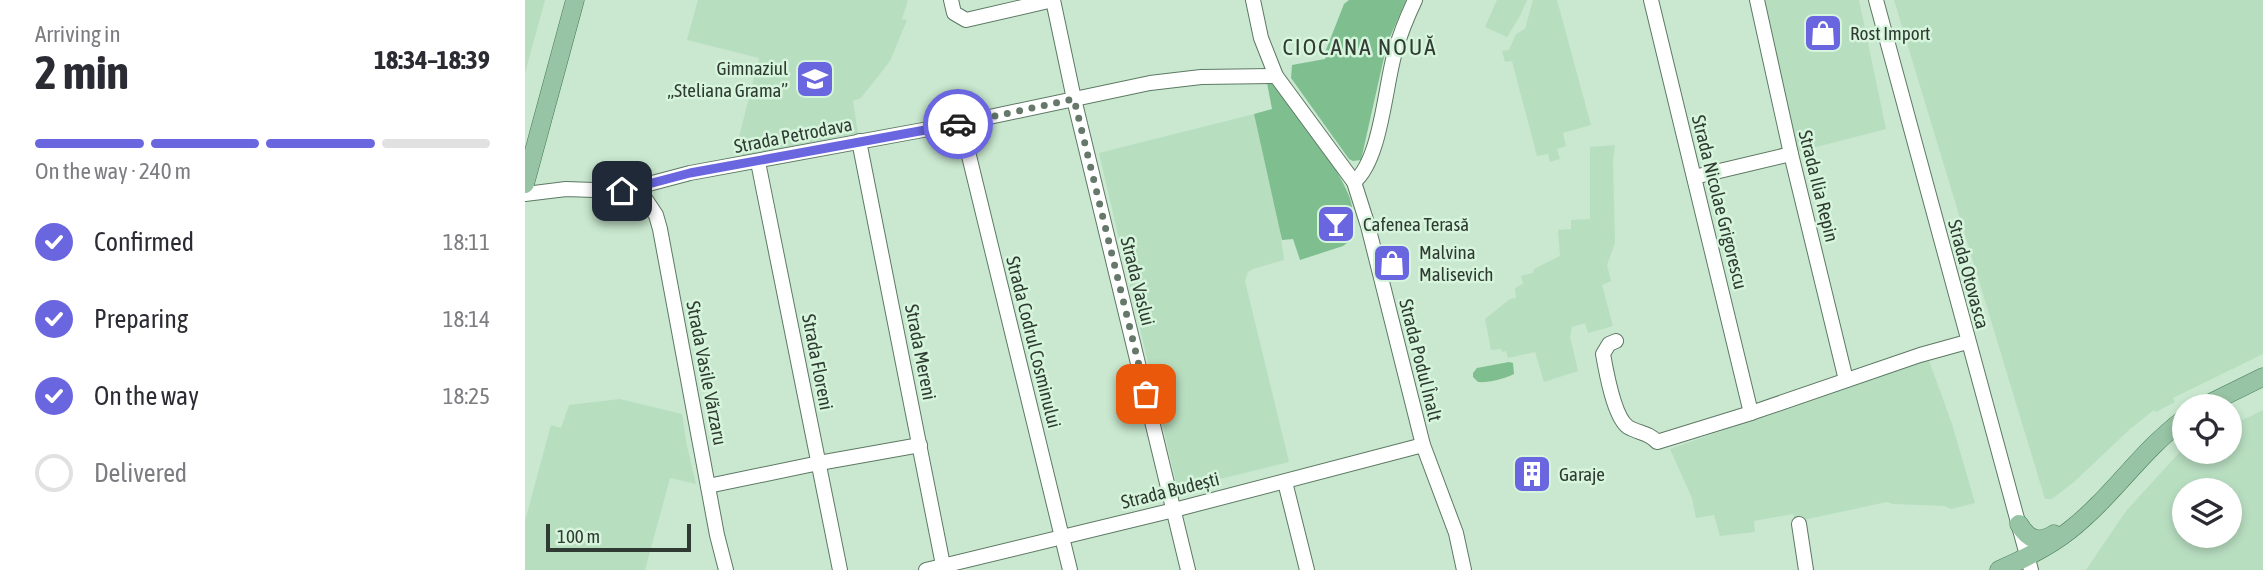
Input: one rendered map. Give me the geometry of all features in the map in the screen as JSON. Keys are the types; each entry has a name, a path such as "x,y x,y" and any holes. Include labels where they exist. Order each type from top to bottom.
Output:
{"main road":[{"path":"525,184 575,0"},
{"path":"2228,394 2263,377"},
{"path":"1999,570 2029,563 2071,530 2172,428"},
{"path":"2019,524 2028,537 2042,540 2052,536 2134,466"}],"street":[{"path":"951,0 954,13 965,20 1053,0"},
{"name":"Strada Vaslui","path":"1053,0 1074,99 1188,570"},
{"name":"Strada Podul Înalt","path":"1254,0 1261,38 1276,76 1354,181 1368,226 1423,445 1456,533 1464,570"},
{"path":"1354,181 1368,164 1379,126 1394,52 1415,0"},
{"name":"Strada Nicolae Grigorescu","path":"1651,0 1751,414"},
{"name":"Strada Ilia Repin","path":"1756,0 1846,380"},
{"name":"Strada Otovasca","path":"1876,0 2029,563"},
{"name":"Strada Petrodava","path":"525,194 566,189 622,191 690,173 961,123 1177,79 1276,76"},
{"name":"Strada Codrul Cosminului","path":"961,123 1070,570"},
{"name":"Strada Mereni","path":"859,141 944,568"},
{"path":"1694,177 1791,155"},
{"name":"Strada Floreni","path":"758,162 840,570"},
{"name":"Strada Vasile Vărzaru","path":"638,188 656,215 660,229 726,570"},
{"path":"1616,341 1609,344 1603,354 1616,410 1624,424 1653,437 1657,442 1751,414 1920,355 1967,342"},
{"path":"708,486 921,445"},
{"name":"Strada Budești","path":"926,570 944,568 1423,445"},
{"path":"1285,482 1307,570"},
{"path":"1799,524 1806,570"}],"shaded area":[{"path":"525,0 545,0 525,73"},
{"name":"Gimnaziul „Steliana Grama”","path":"698,0 908,0 902,19 907,20 890,61 861,98 853,101 858,134 743,156 741,152 735,153 759,58 687,40"},
{"path":"1349,0 1406,0 1387,44 1361,160 1353,161 1291,78 1292,65 1325,59 1344,4"},
{"path":"1497,0 1527,0 1507,37 1485,27"},
{"path":"1533,0 1557,0 1591,125 1563,133 1566,146 1557,149 1560,159 1550,162 1548,154 1537,156 1512,61 1505,62 1502,51 1509,50 1516,34 1525,29"},
{"path":"1761,0 1859,0 1886,129 1797,152"},
{"path":"1894,0 2263,0 2263,354 2181,394 2172,394 2172,404 2156,412 2154,410 2074,482 2052,499 2045,499"},
{"path":"1267,83 1276,86 1285,95 1307,124 1348,192 1352,207 1351,240 1343,246 1300,260 1293,239 1282,240 1254,114 1272,109"},
{"path":"1254,114 1279,222 1284,260 1253,269 1248,272 1245,281 1289,462 1179,489 1099,153"},
{"path":"1615,145 1615,243 1607,265 1611,281 1602,285 1613,326 1588,333 1585,323 1572,327 1570,337 1578,371 1544,382 1535,352 1508,358 1506,351 1491,350 1485,319 1510,299 1516,298 1515,288 1523,284 1521,276 1533,273 1534,269 1560,256 1558,230 1571,229 1571,220 1590,219 1590,147"},
{"path":"1928,358 1952,424 1975,503 1951,509 1945,506 1887,502 1795,521 1793,514 1754,521 1755,532 1720,536 1714,515 1696,518 1692,498 1670,449"},
{"path":"1513,363 1514,374 1510,376 1482,382 1473,377 1477,368"},
{"path":"620,399 682,414 696,484 670,478 645,570 525,570 525,521 551,425 561,428 569,405"},
{"path":"2263,410 2263,570 2086,570 2126,511 2172,461 2172,464 2242,464 2242,420"}],"way so far":[{"path":"958,124 1074,99 1146,394"}],"place":[{"name":"Rost Import","path":"1823,33"},
{"name":"Gimnaziul „Steliana Grama”","path":"815,79"},
{"name":"Cafenea Terasă","path":"1336,224"},
{"name":"Malvina Malisevich","path":"1392,263"},
{"name":"Garaje","path":"1532,474"}],"district":[{"name":"CIOCANA NOUĂ","path":"1360,47"}],"route":[{"path":"622,191 690,173 958,124"}]}
